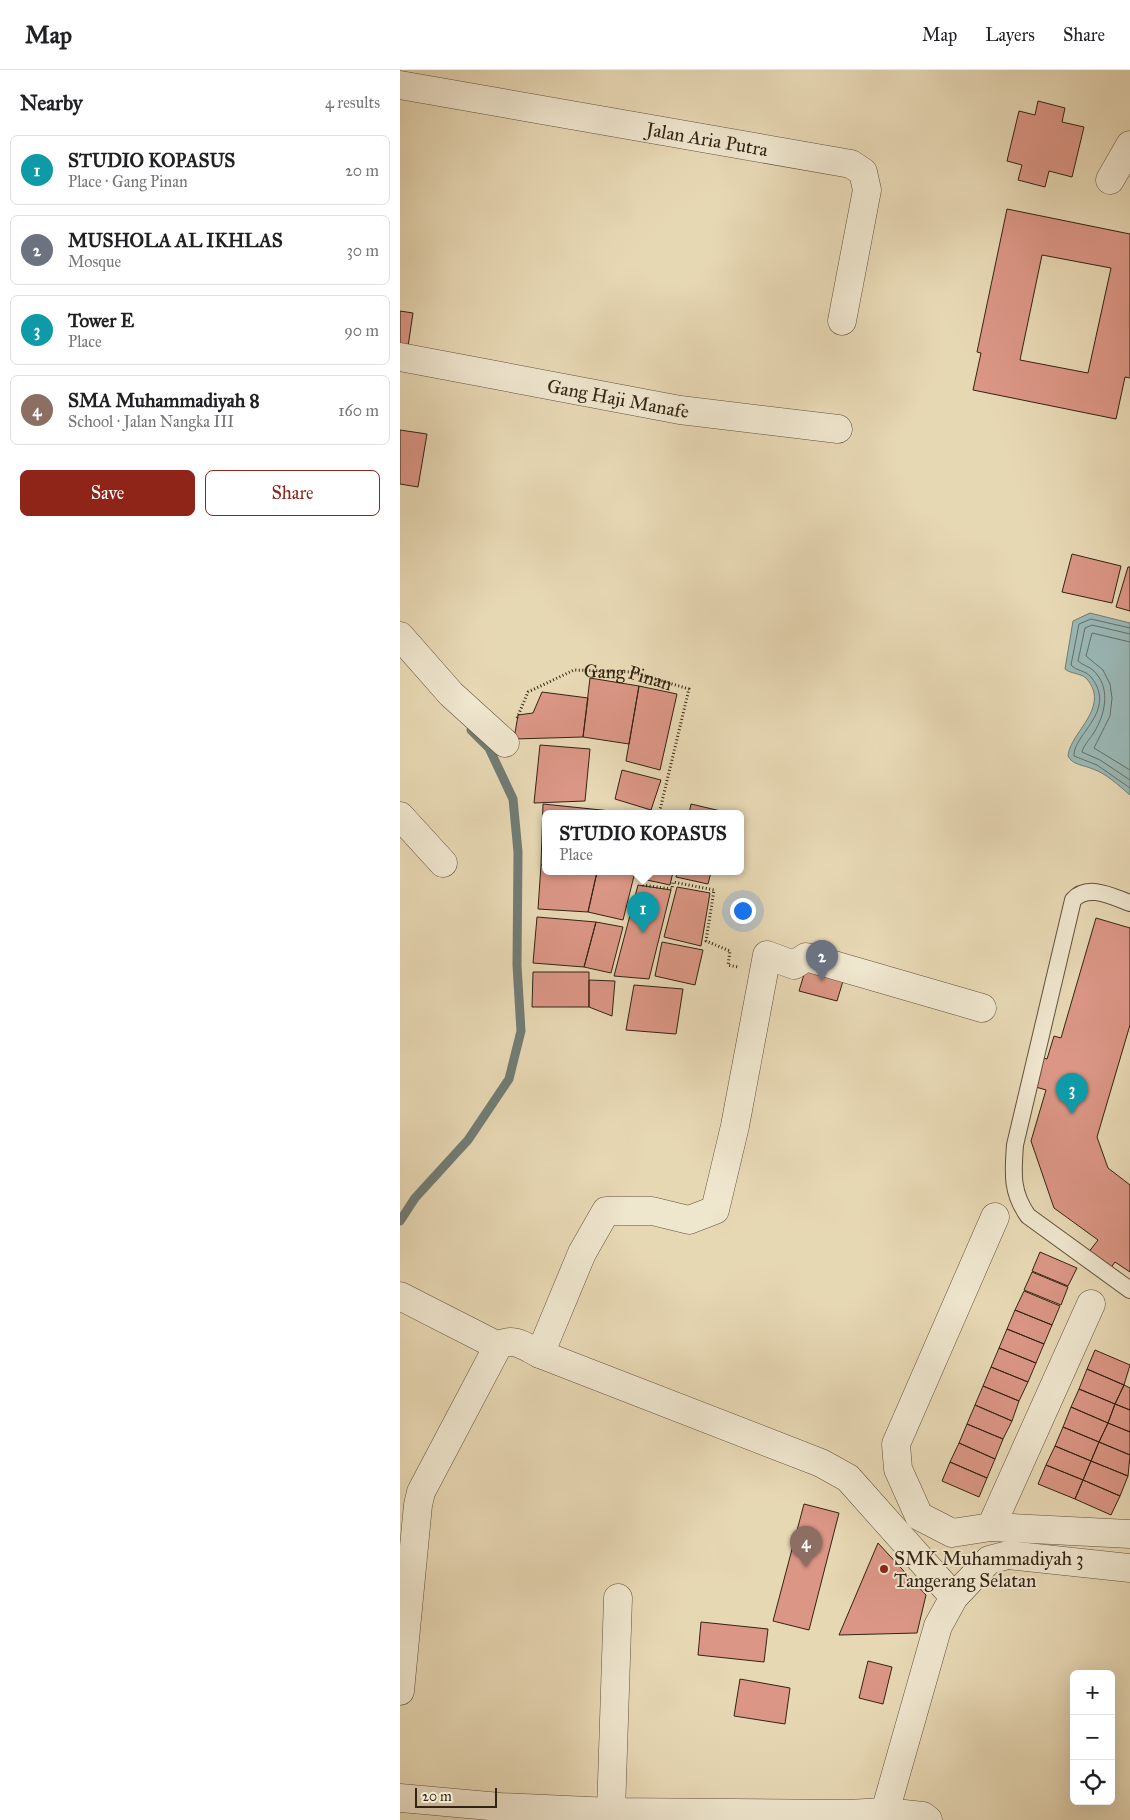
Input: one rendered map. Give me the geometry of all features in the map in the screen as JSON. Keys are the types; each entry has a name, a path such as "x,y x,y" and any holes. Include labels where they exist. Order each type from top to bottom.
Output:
{"street":[{"name":"Jalan Aria Putra","path":"400,85 851,164 863,172 867,190 842,321"},
{"path":"1110,180 1130,144"},
{"name":"Gang Haji Manafe","path":"400,357 680,410 838,429"},
{"path":"400,636 451,694 506,743"},
{"path":"400,816 443,863"},
{"path":"540,1354 582,1253 606,1211 652,1211 689,1220 715,1210 735,1126 767,955 794,965 806,957 982,1008"},
{"path":"995,1217 896,1444 898,1469 919,1516 952,1533 991,1527 1130,1534"},
{"path":"400,1296 498,1346"},
{"path":"991,1527 1091,1304"},
{"path":"400,1692 409,1504 421,1492 498,1346 506,1341 512,1341 540,1354 822,1463 848,1478 954,1597"},
{"path":"886,1812 938,1626 954,1597 989,1560 1008,1554 1130,1568"},
{"path":"618,1598 628,1815"},
{"path":"400,1798 500,1813 628,1815 848,1814 886,1812 923,1816 928,1820"}],"lane":[{"path":"1130,903 1104,894 1088,892 1078,894 1073,900 1015,1145 1013,1177 1018,1201 1028,1216 1130,1290"}],"path":[{"name":"Gang Pinan","path":"506,743 528,692 574,670 632,672 689,689 660,810"},
{"path":"644,875 642,884 672,889 673,882 714,890 706,941 730,951 728,965 762,974"}],"water":[{"path":"1090,613 1130,623 1130,795 1103,774 1075,763 1068,756 1070,747 1088,719 1094,699 1093,689 1086,678 1065,669 1073,621"}],"building":[{"path":"1038,101 1065,108 1062,122 1084,127 1072,177 1049,171 1045,187 1018,180 1022,165 1007,161 1019,111 1035,115"},
{"path":"1007,209 1130,234 1130,378 1125,377 1116,419 973,390 981,353 977,352","holes":["1042,255 1111,268 1088,373 1020,360"]},
{"path":"400,311 413,313 407,353 400,353"},
{"path":"400,430 427,434 418,487 400,484"},
{"path":"1072,554 1121,566 1112,603 1062,592"},
{"path":"1128,567 1130,567 1130,611 1116,607"},
{"path":"590,678 639,686 629,744 583,737"},
{"path":"639,686 677,694 660,770 626,761"},
{"path":"542,692 588,698 583,737 514,739 518,715 533,713"},
{"path":"540,745 590,749 585,801 534,803"},
{"path":"622,770 661,780 651,810 615,799"},
{"path":"543,804 601,810 543,810"},
{"path":"691,804 716,810 690,810"},
{"path":"541,865 542,875 596,875 588,912 538,909"},
{"path":"596,875 634,875 623,920 588,912"},
{"path":"648,875 672,875 670,885 647,880"},
{"path":"676,875 710,875 708,884 676,877"},
{"path":"638,885 671,890 649,979 614,976"},
{"path":"677,887 710,893 701,946 664,937"},
{"path":"537,917 596,922 584,967 533,963"},
{"path":"1096,918 1130,928 1130,1025 1097,1137 1108,1168 1130,1185 1130,1272 1115,1262 1110,1269 1088,1253 1098,1240 1054,1208 1031,1141 1046,1090 1029,1085 1038,1056 1047,1059 1054,1036 1061,1038"},
{"path":"596,922 623,927 611,973 584,967"},
{"path":"662,942 703,950 695,985 655,976"},
{"path":"808,961 846,971 837,1001 799,991"},
{"path":"533,972 589,972 589,1007 532,1007"},
{"path":"589,980 615,981 612,1016 589,1007"},
{"path":"634,985 683,989 676,1034 626,1030"},
{"path":"1040,1252 1077,1268 1068,1286 1032,1271"},
{"path":"1032,1272 1068,1287 1061,1305 1024,1290"},
{"path":"1024,1291 1060,1306 1052,1325 1015,1310"},
{"path":"1015,1310 1052,1325 1044,1344 1007,1329"},
{"path":"1007,1329 1044,1344 1036,1363 999,1348"},
{"path":"999,1348 1036,1363 1028,1382 991,1367"},
{"path":"1095,1350 1130,1365 1124,1385 1087,1369"},
{"path":"991,1367 1028,1382 1019,1401 983,1386"},
{"path":"1087,1369 1124,1385 1115,1404 1079,1389"},
{"path":"1124,1385 1130,1388 1130,1410 1115,1404"},
{"path":"983,1386 1019,1401 1012,1421 975,1405"},
{"path":"1079,1389 1115,1404 1108,1423 1071,1407"},
{"path":"1115,1404 1130,1410 1130,1432 1108,1423"},
{"path":"975,1405 1012,1421 1003,1439 967,1424"},
{"path":"1071,1407 1108,1423 1099,1442 1063,1427"},
{"path":"1108,1423 1130,1432 1130,1455 1099,1442"},
{"path":"967,1424 1003,1439 995,1459 959,1443"},
{"path":"1063,1427 1099,1442 1091,1461 1055,1446"},
{"path":"1099,1442 1130,1455 1128,1476 1091,1461"},
{"path":"959,1443 995,1459 987,1478 950,1462"},
{"path":"1055,1446 1091,1461 1083,1480 1046,1465"},
{"path":"1091,1461 1128,1476 1120,1496 1083,1480"},
{"path":"950,1462 987,1478 979,1497 942,1481"},
{"path":"1046,1465 1083,1480 1075,1499 1038,1484"},
{"path":"1083,1480 1120,1496 1111,1515 1075,1499"},
{"path":"804,1504 839,1513 809,1630 773,1621"},
{"name":"SMK Muhammadiyah 3 Tangerang Selatan","path":"878,1543 926,1595 917,1633 839,1635"},
{"path":"701,1622 768,1629 764,1662 698,1655"},
{"path":"868,1661 892,1667 883,1704 859,1698"},
{"path":"740,1679 790,1688 785,1724 734,1716"}],"waterway":[{"path":"400,1221 415,1198 468,1140 509,1079 521,1031 517,965 518,852 513,799 489,748 471,730"}],"place":[{"name":"STUDIO KOPASUS","path":"643,933"},
{"name":"MUSHOLA AL IKHLAS","path":"822,981"},
{"name":"Tower E","path":"1072,1114"},
{"name":"SMA Muhammadiyah 8","path":"806,1567"},
{"name":"SMK Muhammadiyah 3 Tangerang Selatan","path":"884,1569"}]}
